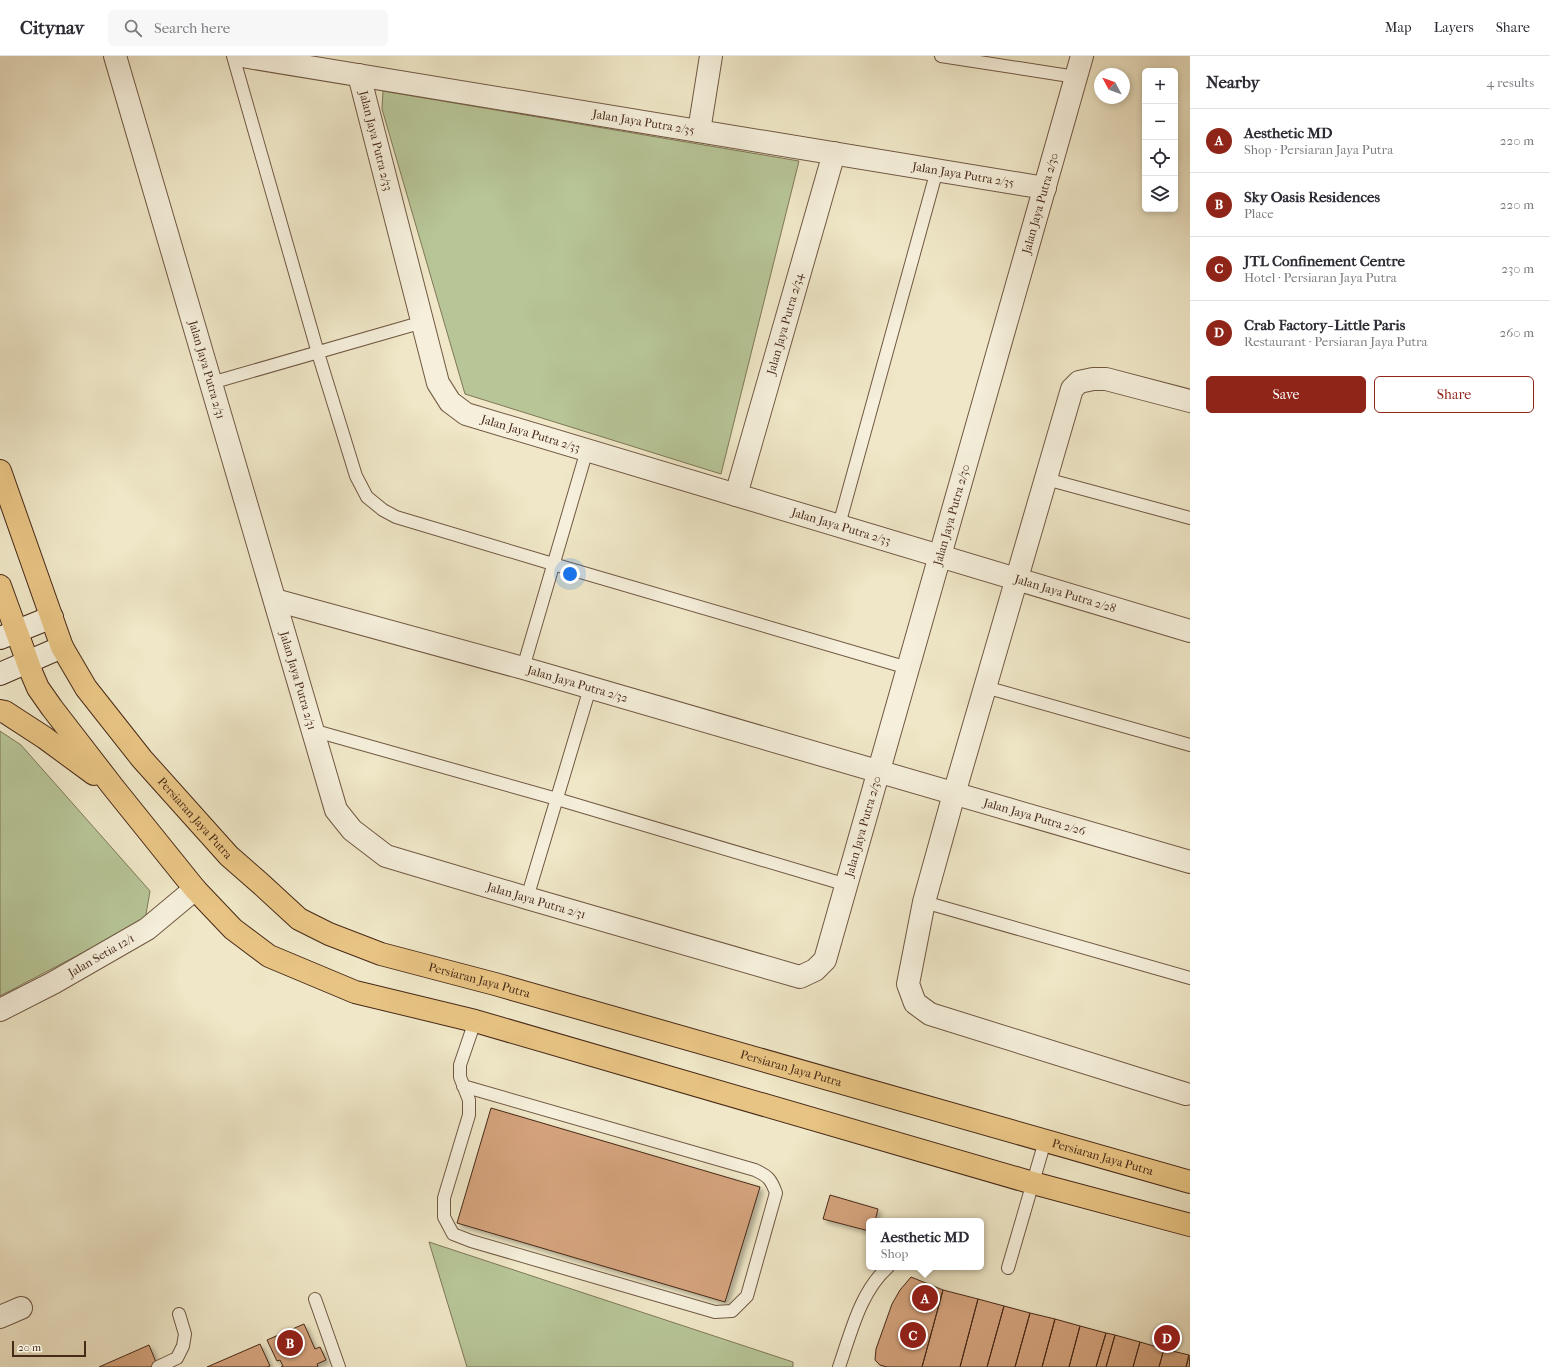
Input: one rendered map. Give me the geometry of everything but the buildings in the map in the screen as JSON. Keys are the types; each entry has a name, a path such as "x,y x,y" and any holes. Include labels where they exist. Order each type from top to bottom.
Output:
{"main road":[{"name":"Persiaran Jaya Putra","path":"0,471 62,647 86,688 142,759 229,856 262,884 299,919 323,931 382,954 495,984 1190,1182"},
{"path":"0,586 8,635 27,662 42,693 113,787 195,889 233,929 269,956 354,992 475,1022 1033,1183 1190,1225"},
{"path":"0,711 5,712 45,738 113,787"}],"street":[{"name":"Jalan Jaya Putra 2/31","path":"115,56 336,810 352,830 386,856 800,977 815,970"},
{"name":"Jalan Jaya Putra 2/35","path":"242,56 327,63 359,75 1045,188"},
{"path":"699,131 711,56"},
{"name":"Jalan Jaya Putra 2/30","path":"815,970 825,960 847,885 1082,56"},
{"name":"Jalan Jaya Putra 2/33","path":"359,75 438,383 450,402 466,414 940,556"},
{"name":"Jalan Jaya Putra 2/34","path":"736,495 834,153"},
{"path":"1188,1094 930,1014 915,1003 908,984 924,902 1072,390 1079,382 1093,379 1106,379 1190,401"},
{"name":"Jalan Jaya Putra 2/28","path":"940,556 1190,630"},
{"name":"Jalan Jaya Putra 2/32","path":"275,600 523,668 879,772"},
{"path":"8,635 52,617"},
{"path":"0,674 62,647"},
{"name":"Jalan Jaya Putra 2/26","path":"879,772 1190,862"},
{"name":"Jalan Setia 12/1","path":"0,1010 53,983 147,929 195,889"},
{"path":"0,1317 21,1308"}],"lane":[{"path":"233,56 318,353 356,476 367,497 383,510 396,517 908,668"},
{"path":"941,56 1076,77"},
{"path":"839,525 937,170"},
{"path":"211,383 422,322"},
{"path":"523,668 586,450"},
{"path":"1046,479 1190,518"},
{"path":"985,687 1190,745"},
{"path":"527,898 590,688"},
{"path":"312,730 557,799 847,885"},
{"path":"924,902 1190,978"},
{"path":"463,1086 754,1170 766,1175 773,1184 776,1193 747,1296 732,1311 715,1312 471,1242 453,1234 444,1217 444,1198 469,1115 469,1100 463,1086 460,1077 460,1065 475,1022"},
{"path":"1008,1268 1045,1141"},
{"path":"839,1367 862,1302 885,1270"},
{"path":"316,1299 339,1367"},
{"path":"158,1367 177,1358 183,1346 185,1334 179,1314"}],"green space":[{"path":"383,91 799,161 721,474 465,394 382,109"},
{"path":"0,731 21,745 150,891 145,920 0,996"},
{"path":"429,1242 793,1362 793,1367 467,1367"}],"place":[{"name":"Aesthetic MD","path":"925,1298"},
{"name":"JTL Confinement Centre","path":"913,1335"},
{"name":"Crab Factory- Little Paris","path":"1167,1338"},
{"name":"Sky Oasis Residences","path":"290,1343"}]}
